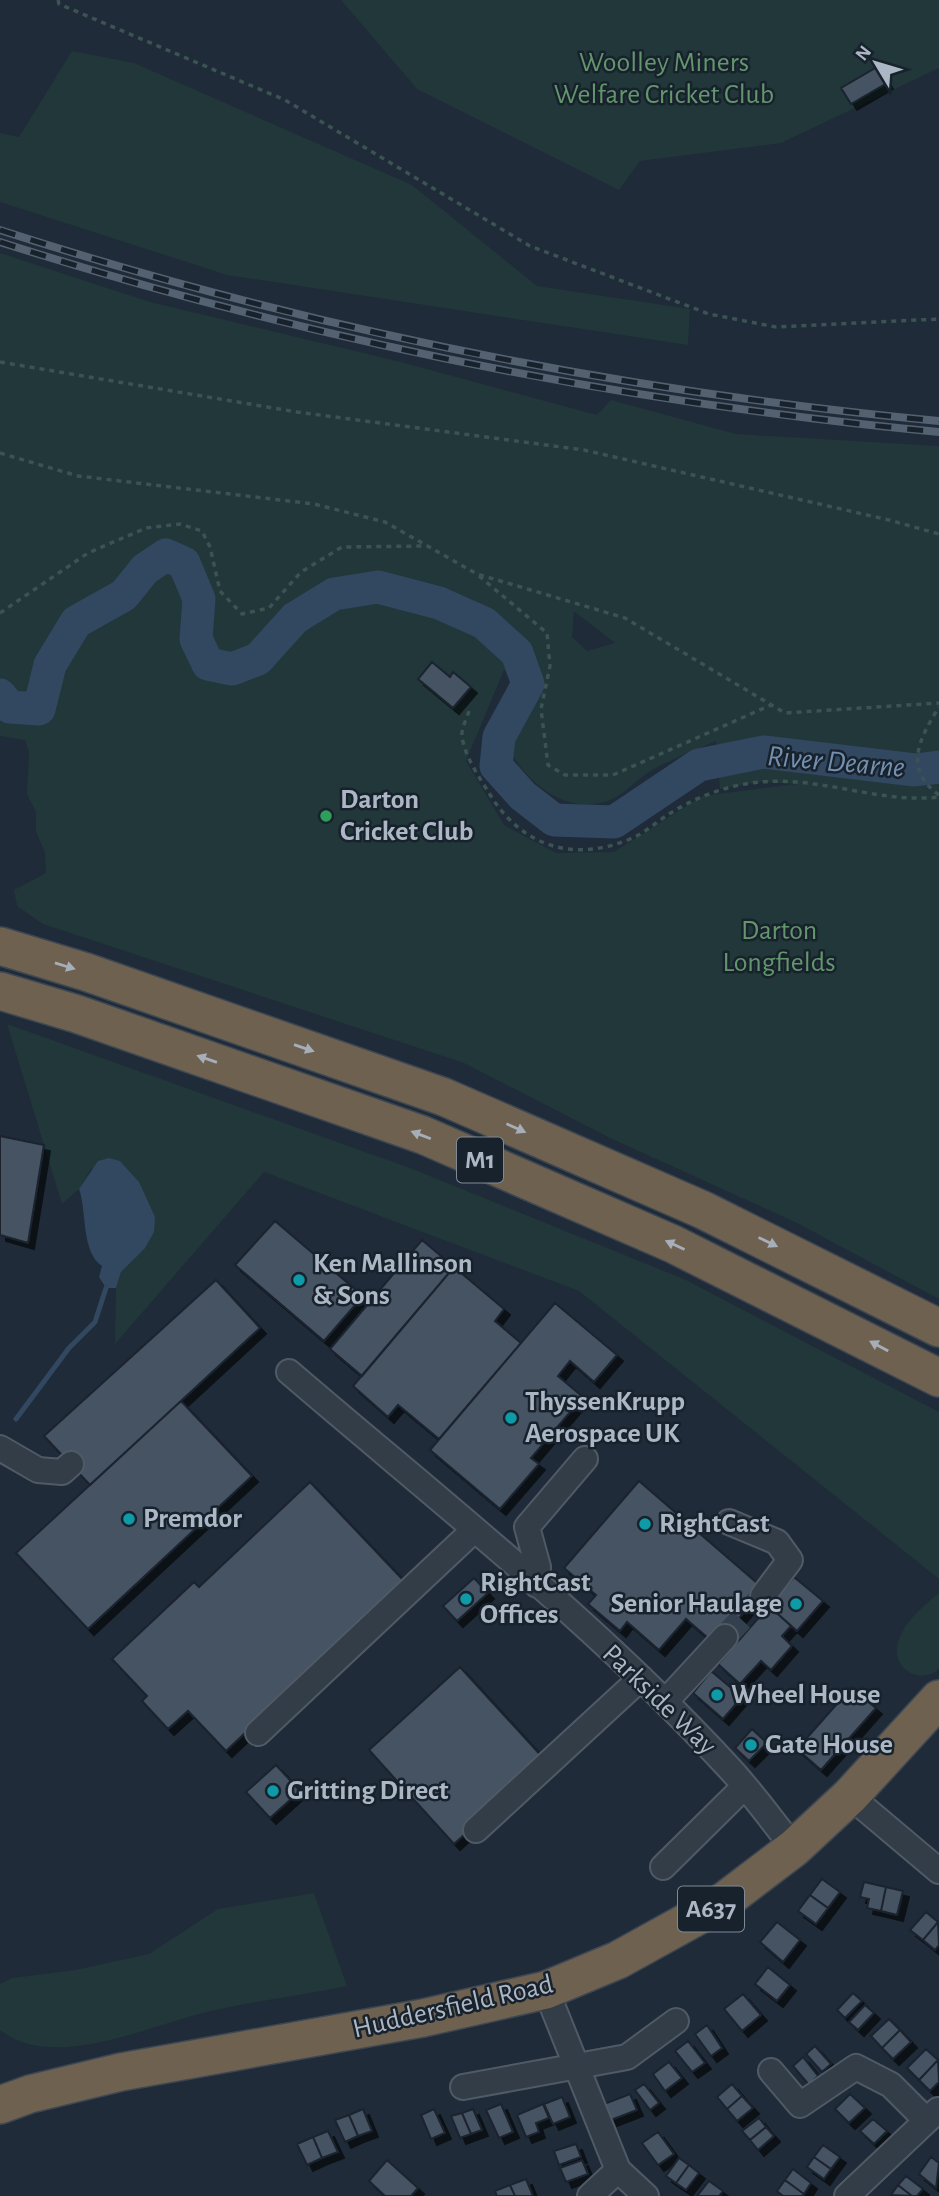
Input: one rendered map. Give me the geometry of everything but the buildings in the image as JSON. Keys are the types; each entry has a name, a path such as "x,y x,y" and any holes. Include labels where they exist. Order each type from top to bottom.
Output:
{"highway":[{"name":"M1","path":"0,946 86,972 444,1097 703,1210 939,1328"},
{"name":"M1","path":"0,992 78,1014 422,1135 673,1244 939,1378"},
{"name":"Huddersfield Road","path":"0,2105 30,2094 121,2072 423,2018 546,1990 618,1959 723,1902 794,1848 850,1797 939,1699"}],"street":[{"name":"Parkside Way","path":"289,1372 474,1530 641,1678 744,1787 794,1848"},
{"path":"0,1448 38,1470 62,1472 71,1464"},
{"path":"537,1585 538,1567 527,1527 585,1459"},
{"path":"729,1522 778,1542 790,1560 763,1596"},
{"path":"258,1733 474,1530"},
{"path":"665,1702 725,1637"},
{"path":"477,1830 641,1678"},
{"path":"663,1867 744,1787"},
{"path":"850,1797 939,1871"},
{"path":"546,1990 618,2170 646,2196"},
{"path":"463,2087 627,2057 676,2021"},
{"path":"771,2071 800,2105 856,2067 891,2085 932,2115 846,2196"},
{"path":"590,2196 618,2170"}],"path":[{"path":"58,0 60,4 285,100 530,246 709,314 776,327 939,319"},
{"path":"0,362 297,412 584,450 939,534"},
{"path":"0,453 78,477 314,504 385,522 428,546 477,574 547,633 550,666 541,709 548,765 565,775 613,775 771,705"},
{"path":"0,613 88,553 146,528 180,524 202,531 210,547 220,591 242,614 270,608 301,572 342,547 428,546"},
{"path":"477,574 625,618 785,712 939,705"},
{"path":"939,705 926,728 916,757 923,784 939,796"},
{"path":"469,711 461,735 481,782 499,810 524,834 554,849 605,847 632,839 669,814 720,789 761,782 841,786 912,800 939,796"}],"green space":[{"name":"Woolley Miners Welfare Cricket Club","path":"341,0 939,0 939,68 781,143 640,161 619,190 417,89"},
{"path":"72,51 134,63 412,185 537,286 690,309 688,345 227,275 0,202 0,133 19,137"},
{"name":"Darton Longfields","path":"0,253 150,302 401,362 597,415 611,400 736,434 939,446 939,1299 795,1222 610,1138 464,1063 43,924 17,906 14,890 46,873 45,853 36,831 36,812 27,794 29,752 25,740 0,736","holes":["139,566 157,570 143,578 113,615 92,624 61,664 48,709 28,682 65,611","575,612 615,643 587,651 572,637","504,670 537,699 518,729 511,753 539,786 564,800 578,804 608,801 652,770 716,741 720,789 761,782 796,784 702,796 614,852 556,853 504,825 466,761"]},
{"path":"7,1024 410,1168 686,1280 939,1412 939,1579 579,1291 264,1172 115,1344 116,1288 121,1272 131,1262 146,1200 138,1182 120,1161 91,1169 79,1189 62,1204"},
{"path":"939,1593 939,1669 925,1675 911,1673 905,1669 898,1657 899,1641 912,1618"},
{"path":"314,1893 347,1986 211,2011 104,2042 75,2046 47,2047 22,2042 0,2030 0,1984 12,1978 75,1970 149,1954 218,1909"}],"water":[{"path":"109,1158 120,1161 139,1182 155,1217 154,1232 145,1248 121,1272 116,1288 106,1288 99,1277 102,1266 95,1260 88,1241 79,1189 98,1161"}],"waterway":[{"name":"River Dearne","path":"0,695 10,707 39,709 50,665 76,622 124,595 145,569 166,555 184,563 199,599 196,639 208,664 232,669 258,659 295,618 334,594 378,587 439,603 484,623 517,653 528,684 499,737 496,766 523,796 554,820 614,822 699,765 764,752 915,770 939,767"},
{"path":"16,1419 69,1348 95,1322 106,1288"}],"tunnel":[{"path":"725,1637 763,1596"}],"railway":[{"path":"0,230 231,297 464,351 700,392 939,421"},
{"path":"0,242 231,309 464,362 582,385 700,403 939,432"}],"place":[{"name":"Darton Cricket Club","path":"326,816"},
{"name":"Ken Mallinson & Sons","path":"299,1280"},
{"name":"ThyssenKrupp Aerospace UK","path":"511,1418"},
{"name":"Premdor","path":"129,1519"},
{"name":"RightCast","path":"645,1524"},
{"name":"RightCast Offices","path":"466,1599"},
{"name":"Senior Haulage","path":"796,1604"},
{"name":"Wheel House","path":"717,1695"},
{"name":"Gate House","path":"751,1745"},
{"name":"Gritting Direct","path":"273,1791"}]}
